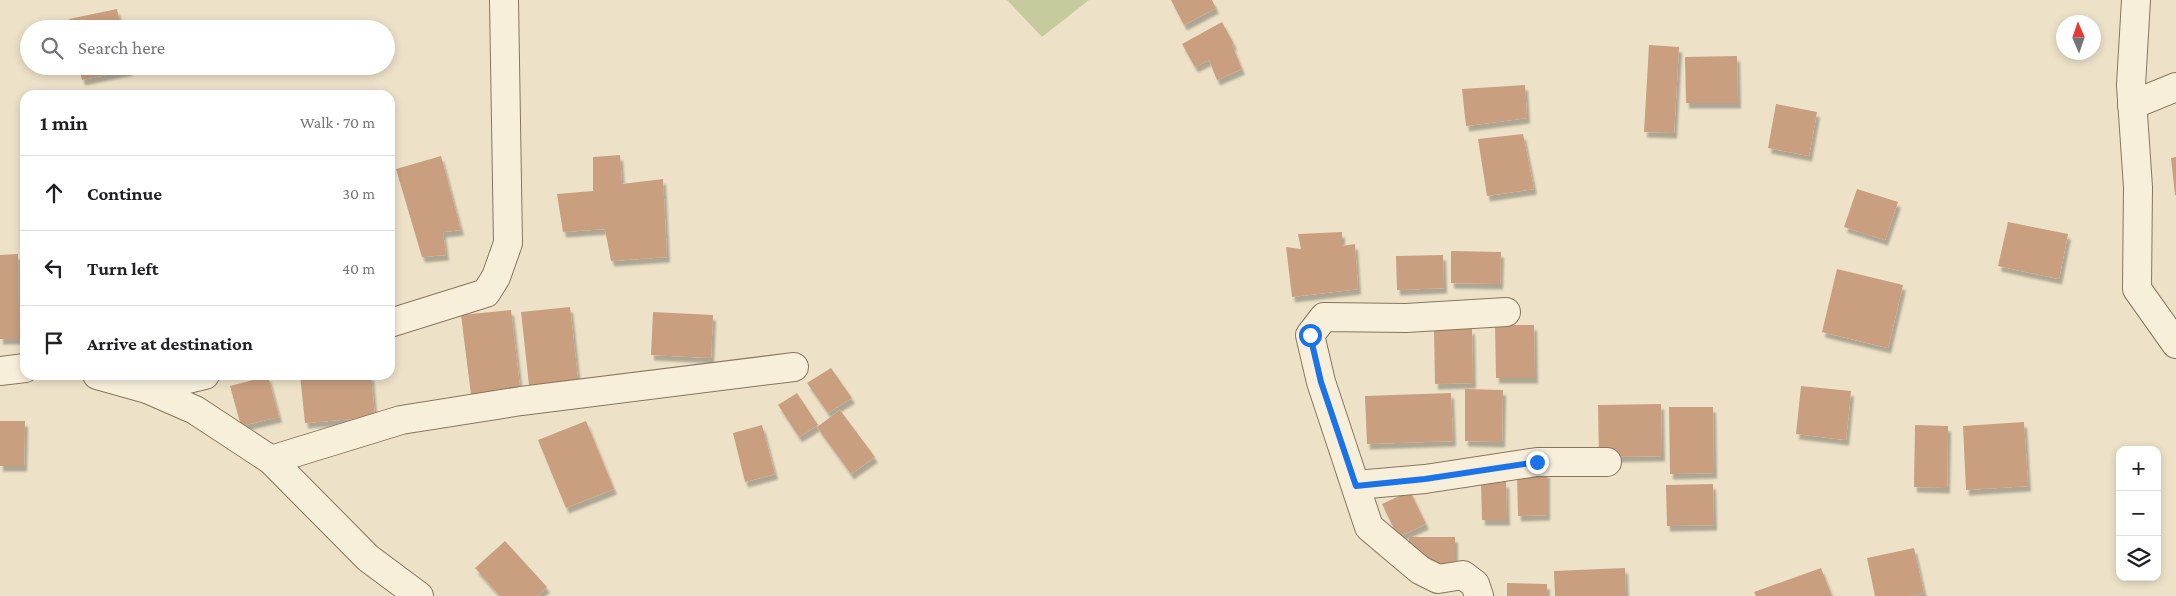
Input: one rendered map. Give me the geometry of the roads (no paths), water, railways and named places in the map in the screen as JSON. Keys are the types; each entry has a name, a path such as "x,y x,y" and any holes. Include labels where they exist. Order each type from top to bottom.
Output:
{"street":[{"path":"395,321 486,293 496,276 508,244 504,0"},
{"path":"2136,0 2131,85 2138,187 2137,288 2176,344"},
{"path":"2132,105 2176,87"},
{"path":"1479,596 1475,584 1463,576 1438,579 1420,570 1370,527 1321,382 1310,335 1324,317 1406,318 1506,312"},
{"path":"272,460 402,420 521,401 794,366"},
{"path":"0,372 20,369"},
{"path":"138,380 163,383 179,380"},
{"path":"163,383 196,410 272,460 368,558 419,596"},
{"path":"1356,486 1425,479 1537,462 1607,462"}]}
